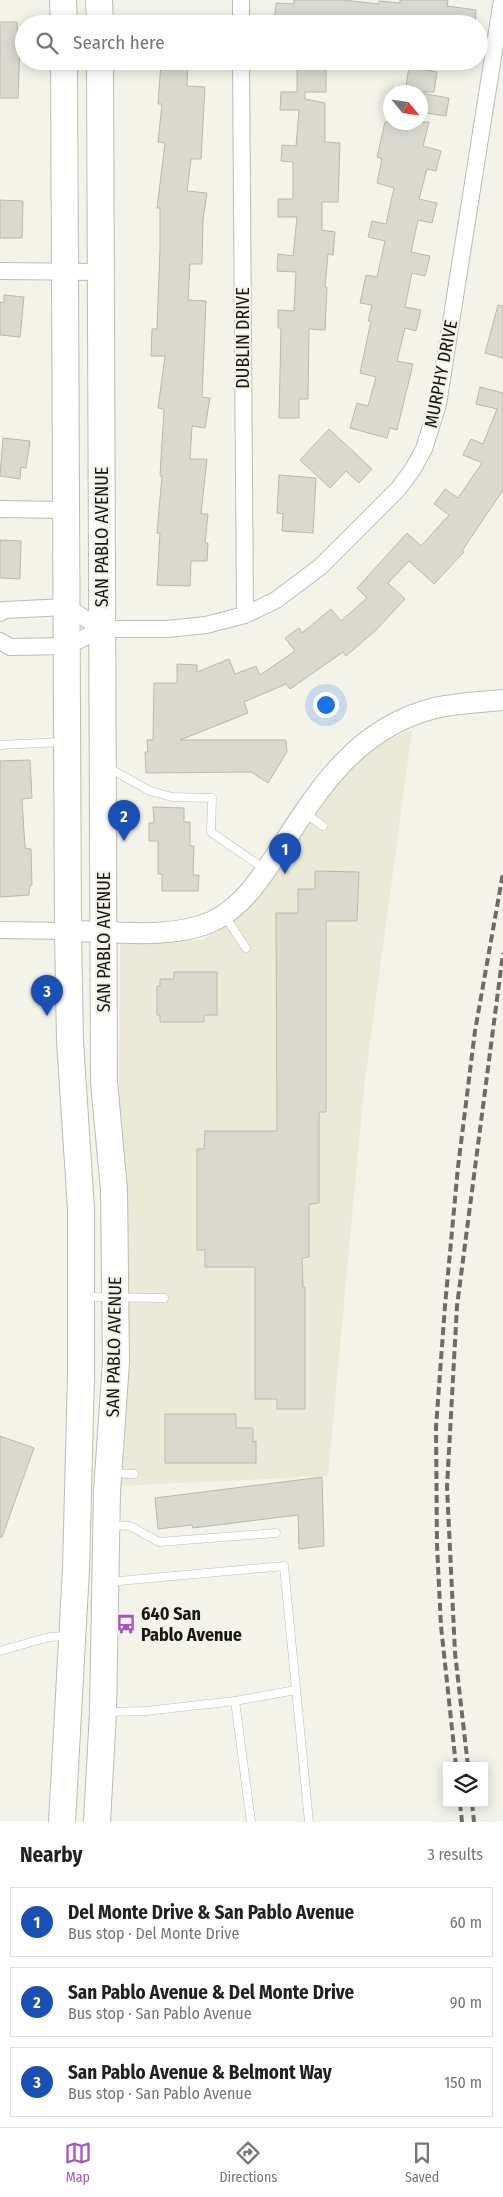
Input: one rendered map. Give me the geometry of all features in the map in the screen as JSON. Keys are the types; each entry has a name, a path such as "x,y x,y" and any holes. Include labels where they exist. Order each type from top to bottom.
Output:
{"main road":[{"path":"63,0 64,15"},
{"path":"100,0 100,15"},
{"name":"SAN PABLO AVENUE","path":"62,1822 79,1500 81,1298 81,1209 72,1082 68,931 64,70"},
{"name":"SAN PABLO AVENUE","path":"97,1822 103,1712 108,1472 115,1389 116,1297 114,1190 104,1082 105,931 100,70"}],"street":[{"path":"241,0 241,15"},
{"name":"MURPHY DRIVE","path":"102,629 166,629 206,625 245,615 287,593 320,567 399,488 413,469 424,449 438,404 502,0"},
{"name":"DUBLIN DRIVE","path":"241,70 245,615"},
{"path":"0,271 101,272"},
{"path":"0,509 66,510"},
{"path":"0,613 4,610 67,607 102,629"},
{"path":"0,641 10,647 68,646 102,629"},
{"path":"0,930 146,932 184,930 209,923 224,915 246,896 266,870 324,784 348,757 380,732 426,711 503,700"}],"lane":[{"path":"0,745 67,741"},
{"path":"104,765 150,791 172,797 212,798 211,832 266,870"},
{"path":"304,812 323,826"},
{"path":"224,915 246,948"},
{"path":"81,1298 164,1298"},
{"path":"108,1472 134,1474"},
{"path":"107,1525 130,1526 159,1542 276,1533"},
{"path":"106,1582 146,1580 284,1566 309,1822"},
{"path":"0,1650 50,1637 72,1636"},
{"path":"103,1712 146,1711 235,1701 296,1690"},
{"path":"235,1701 251,1822"}],"shaded area":[{"path":"412,730 364,1088 328,1476 116,1486 120,942 203,940 250,905 337,779 374,745"}],"building":[{"path":"294,0 343,0 379,4 379,1 400,3 400,0 448,0 447,6 476,10 476,15 275,15 276,3 294,4"},
{"path":"0,22 15,22 15,70 19,70 18,98 0,98"},
{"path":"160,70 188,70 187,86 205,87 201,159 191,159 187,191 207,193 203,219 202,264 190,264 188,300 206,301 202,397 210,398 205,428 192,426 190,459 207,459 201,514 208,514 205,543 208,543 207,561 191,561 190,586 157,585 160,533 157,533 162,476 160,476 164,409 158,408 165,356 151,356 152,329 157,329 160,208 157,208 165,143 158,142 162,104 158,104"},
{"path":"297,70 326,70 326,92 305,92 305,99 325,103 325,142 340,143 338,202 322,202 322,230 335,232 333,255 328,254 325,287 327,287 325,330 309,329 308,399 299,399 299,418 279,418 281,328 278,328 278,310 294,311 296,272 277,271 278,254 293,256 297,217 278,217 278,199 293,199 293,162 281,161 282,145 296,146 299,110 280,110 281,92 297,92"},
{"path":"409,70 437,72 434,92 428,92 428,85 406,85"},
{"path":"428,94 449,98 446,116 428,113"},
{"path":"383,130 427,130 423,146 441,151 436,171 427,169 419,199 437,203 432,223 418,220 411,252 430,256 425,276 412,273 405,307 421,310 416,331 405,328 397,361 413,364 397,430 390,428 387,438 350,428 357,403 368,406 376,377 360,373 371,321 368,321 372,305 360,303 366,275 377,277 385,241 368,237 372,221 386,224 394,188 377,183 382,159 377,157"},
{"path":"0,200 23,201 22,238 0,238"},
{"path":"4,295 24,297 20,337 0,335 0,302 4,303"},
{"path":"498,305 503,306 503,358 485,353"},
{"path":"480,387 503,393 503,490 462,551 464,552 434,584 409,561 388,583 405,599 375,631 346,656 343,652 290,689 286,684 244,702 248,713 180,740 286,740 287,752 268,783 251,772 146,773 145,752 148,752 147,740 153,740 154,683 177,683 177,664 197,665 197,672 229,659 235,674 256,666 260,675 295,651 285,638 299,628 302,633 331,609 341,621 367,598 357,588 407,533 421,546 449,515 434,504 445,489 458,498 482,463 463,455 471,439 483,444 497,409 476,404"},
{"path":"329,429 372,469 359,483 346,471 330,488 300,460"},
{"path":"3,438 30,441 26,468 21,467 20,479 0,476"},
{"path":"279,475 316,478 313,533 282,531 283,514 277,513"},
{"path":"0,540 21,541 20,579 0,578"},
{"path":"30,760 32,798 22,799 25,848 31,849 32,885 30,885 29,895 0,897 0,761"},
{"path":"153,807 184,808 184,822 190,822 190,846 194,846 193,875 199,875 198,891 162,891 162,874 158,874 158,841 149,841 149,823 154,823"},
{"path":"315,871 359,872 357,921 326,921 326,1112 319,1112 319,1203 309,1204 309,1257 302,1258 303,1287 305,1287 305,1409 277,1409 277,1399 255,1399 255,1267 205,1267 205,1250 197,1250 197,1149 204,1149 205,1131 277,1131 276,913 298,913 298,889 315,889"},
{"path":"174,972 217,972 217,1015 204,1015 204,1022 160,1022 160,1015 157,1015 157,986 160,986 160,979 174,979"},
{"path":"165,1414 236,1414 236,1428 253,1428 253,1442 256,1441 256,1463 165,1463"},
{"path":"0,1436 34,1448 2,1537 0,1537"},
{"path":"322,1477 324,1546 299,1549 298,1515 193,1528 192,1525 158,1529 155,1498"}],"railway":[{"path":"456,1762 441,1626 437,1545 436,1427 458,1167 475,1031 503,873"},
{"path":"468,1762 455,1653 447,1487 457,1306 503,953"},
{"path":"460,1807 462,1822"},
{"path":"472,1807 474,1822"}],"place":[{"name":"San Pablo Avenue & Del Monte Drive","path":"124,841"},
{"name":"Del Monte Drive & San Pablo Avenue","path":"285,874"},
{"name":"San Pablo Avenue & Belmont Way","path":"47,1016"},
{"name":"640 San Pablo Avenue","path":"126,1624"}]}
